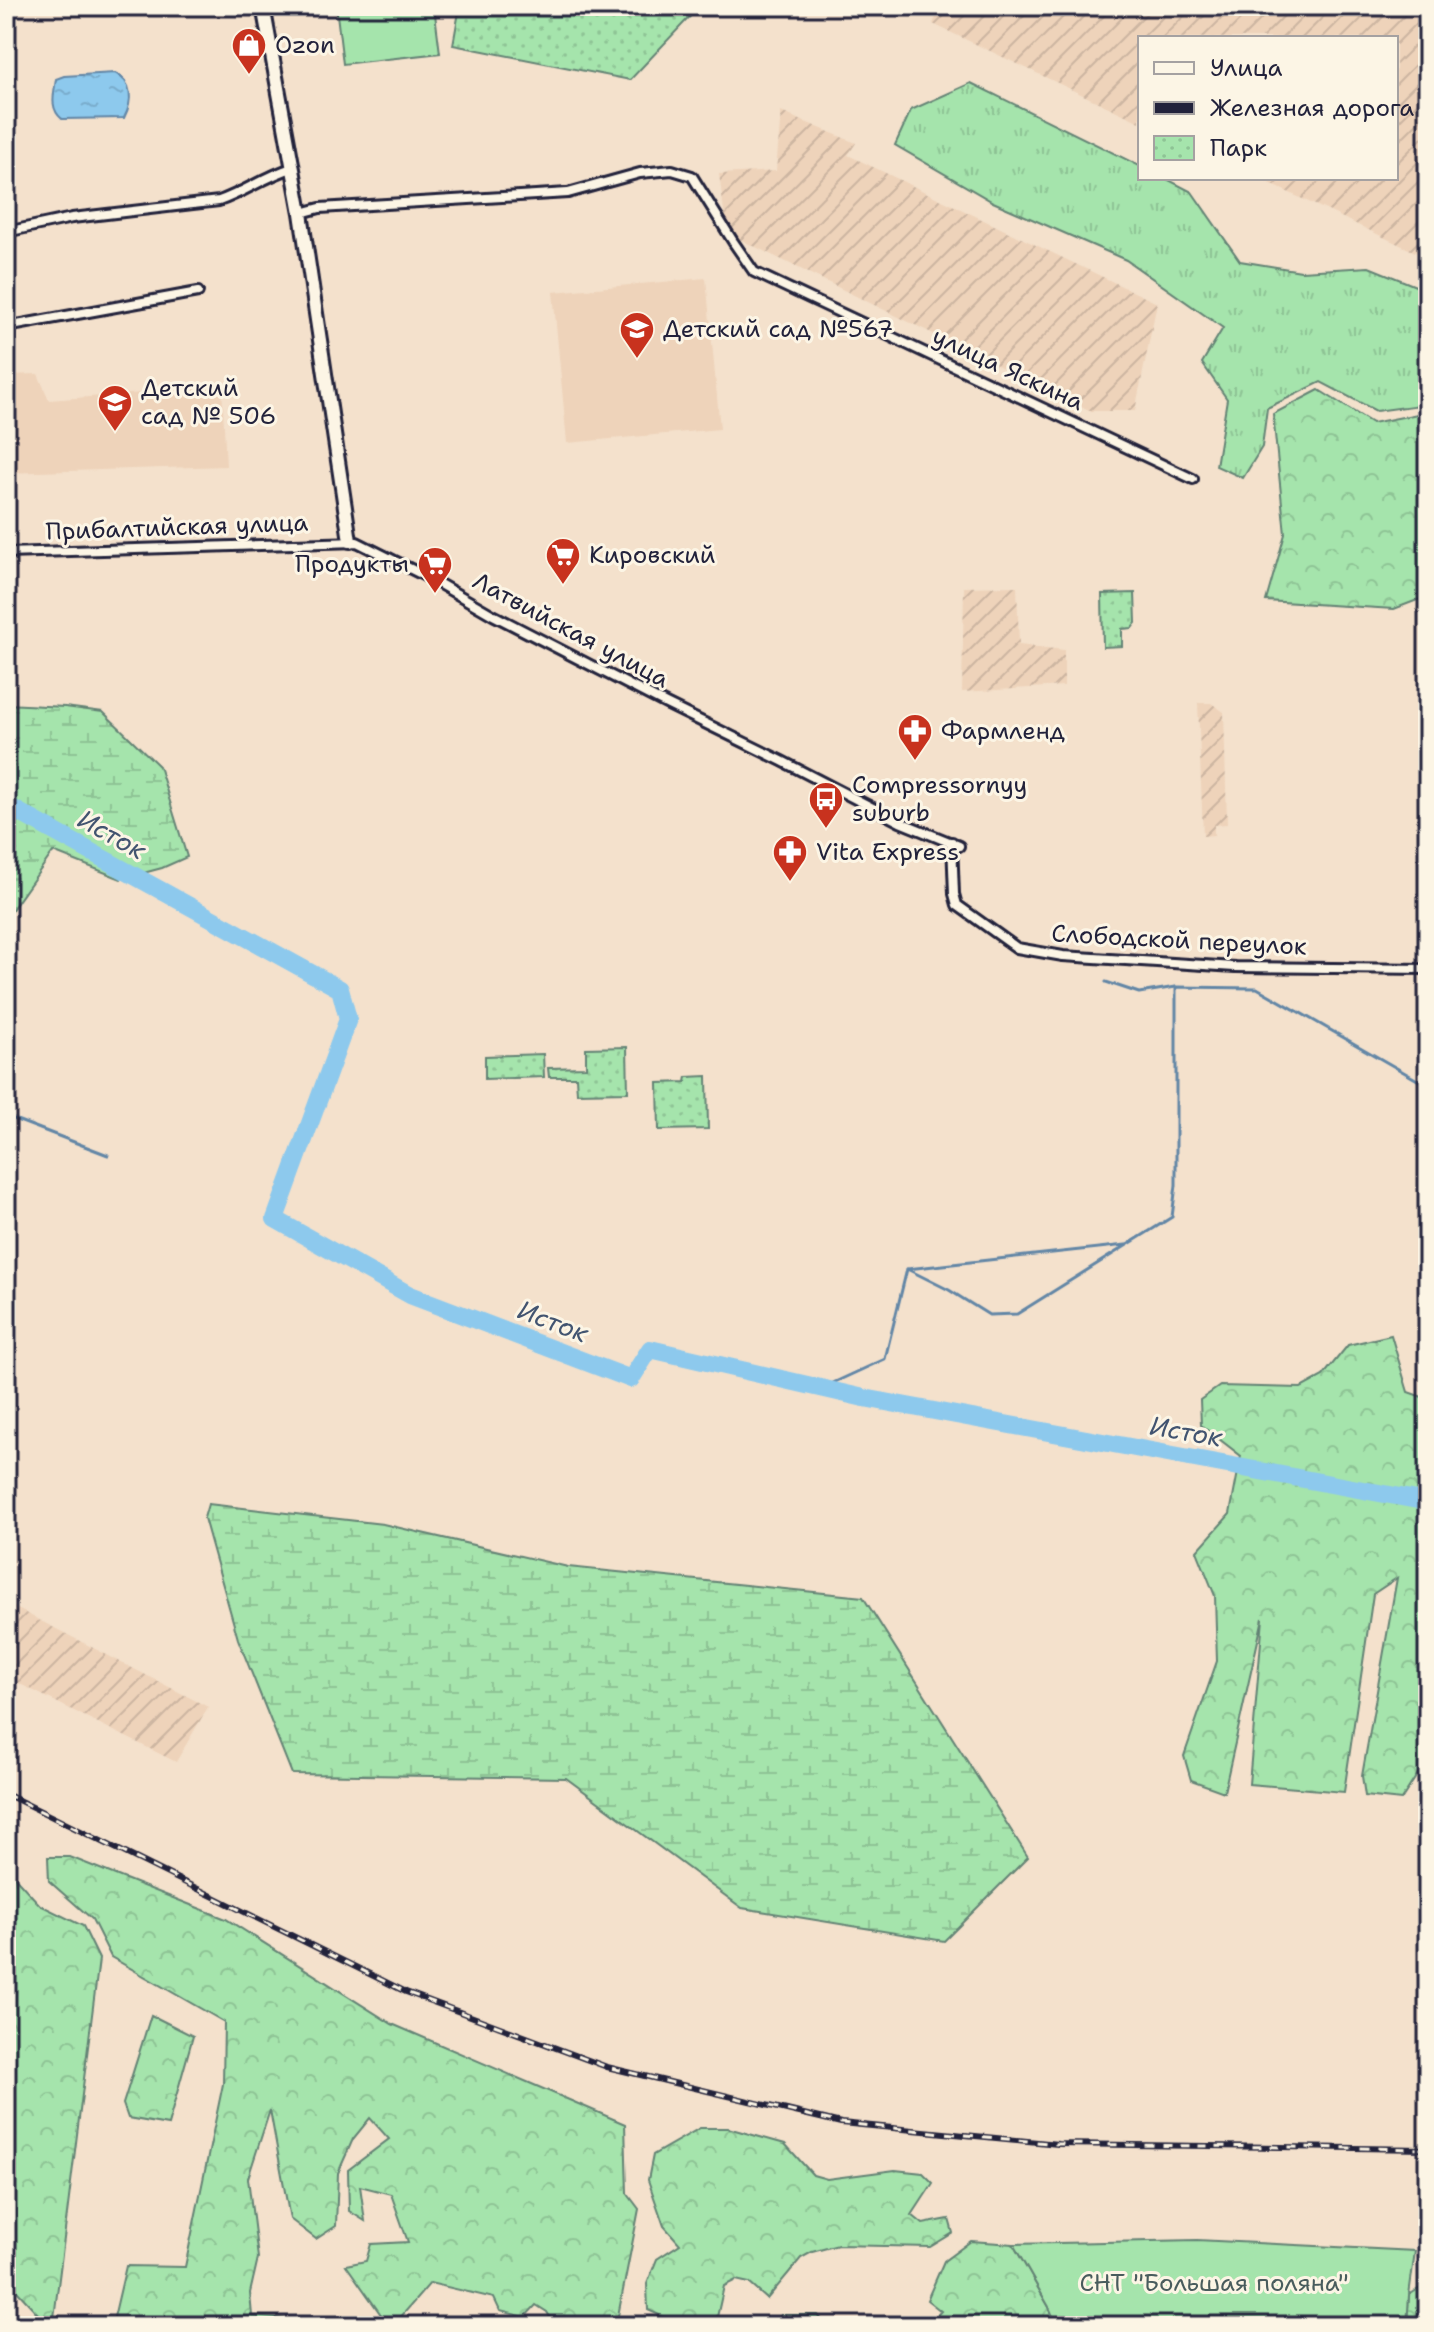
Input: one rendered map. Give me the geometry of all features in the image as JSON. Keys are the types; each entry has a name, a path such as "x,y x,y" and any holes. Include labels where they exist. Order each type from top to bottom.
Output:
{"street":[{"path":"263,6 301,213 350,541"},
{"path":"6,232 72,218 219,201 292,168"},
{"name":"улица Яскина","path":"301,213 320,208 568,193 640,173 672,170 692,176 754,272 1193,479"},
{"path":"6,327 198,292"},
{"name":"Прибалтийская улица","path":"6,553 350,541"},
{"name":"Латвийская улица","path":"350,541 363,544 418,572 493,615 900,822 956,844"},
{"name":"Слободской переулок","path":"956,844 954,894 957,905 1017,948 1063,956 1235,967 1428,969"},
{"path":"6,2316 16,2326"}],"shaded area":[{"path":"941,6 1428,6 1428,258 1262,180 1398,180 1398,36 1138,36 1138,121 933,24"},
{"path":"781,112 856,143 848,155 1157,303 1135,411 1091,411 727,233 719,174 776,171"},
{"name":"Детский сад №567","path":"706,278 720,429 567,443 553,292"},
{"name":"Детский сад № 506","path":"38,374 49,400 222,387 226,466 6,473 6,375"},
{"path":"1017,586 1019,645 1064,650 1064,686 962,692 964,587"},
{"path":"1198,703 1211,703 1224,712 1227,824 1214,825 1214,835 1203,836"},
{"path":"6,1603 208,1707 176,1762 6,1677"}],"green space":[{"path":"336,6 434,6 440,53 343,64"},
{"path":"460,6 700,6 630,80 453,45"},
{"path":"971,83 1138,165 1138,180 1169,180 1192,192 1240,261 1301,271 1369,267 1428,291 1428,404 1376,411 1321,382 1267,408 1262,447 1243,478 1216,466 1227,399 1202,363 1223,328 1126,260 993,202 895,145 911,110"},
{"path":"1319,390 1372,423 1428,412 1428,596 1394,609 1266,601 1285,534 1273,414"},
{"path":"1135,593 1136,623 1132,628 1122,629 1122,646 1103,647 1102,594"},
{"path":"6,704 103,712 159,766 187,857 162,868 121,879 53,852 6,918"},
{"path":"627,1047 628,1092 577,1093 576,1077 549,1077 548,1068 586,1067 586,1048"},
{"path":"543,1054 544,1077 485,1079 485,1056"},
{"path":"707,1076 708,1129 659,1130 658,1083 686,1082 687,1077"},
{"path":"1391,1335 1408,1392 1428,1399 1428,1690 1421,1769 1401,1800 1365,1796 1362,1776 1397,1578 1373,1594 1344,1792 1249,1784 1263,1618 1224,1792 1191,1780 1184,1756 1217,1661 1215,1596 1197,1551 1230,1514 1241,1456 1201,1425 1200,1400 1220,1386 1301,1388 1323,1376 1348,1345"},
{"path":"208,1504 383,1524 568,1567 863,1597 1028,1857 944,1941 742,1908 566,1778 292,1774 238,1639 204,1518"},
{"path":"48,1857 70,1857 226,1919 392,2024 625,2124 627,2193 639,2209 616,2326 555,2326 547,2312 536,2305 525,2317 500,2311 494,2298 430,2283 393,2326 389,2326 346,2265 366,2261 371,2244 408,2242 391,2194 360,2186 365,2221 349,2211 348,2170 389,2139 370,2118 353,2139 338,2173 336,2226 316,2239 290,2219 270,2110 248,2178 258,2258 250,2293 252,2316 287,2319 294,2326 112,2326 126,2266 185,2267 223,2084 224,2022 111,1957 92,1919 49,1881"},
{"path":"10,1872 40,1905 83,1926 99,1959 53,2326 49,2326 6,2279 6,1874"},
{"path":"151,2015 193,2036 168,2125 128,2118 123,2104"},
{"path":"700,2128 728,2128 785,2144 813,2175 827,2179 895,2170 923,2173 933,2183 912,2215 923,2224 949,2219 953,2233 930,2247 838,2245 812,2252 801,2258 767,2299 749,2283 736,2280 724,2286 715,2326 684,2326 648,2310 647,2284 657,2259 680,2244 664,2226 648,2180 653,2155"},
{"name":"СНТ \"Большая поляна\"","path":"1197,2240 1415,2251 1407,2326 1057,2326 1013,2244"},
{"path":"971,2241 1013,2244 1057,2326 927,2326 941,2311 927,2300 944,2261"},
{"path":"1428,2283 1428,2326 1407,2326 1409,2295"},
{"path":"781,2315 818,2315 827,2326 772,2326"}],"water":[{"path":"115,73 125,81 130,92 124,118 62,119 58,115 53,100 56,79"}],"waterway":[{"name":"Исток","path":"6,805 340,989 348,1019 275,1219 410,1295 631,1379 650,1349 864,1398 1428,1502"},
{"path":"1106,982 1139,993 1176,987 1257,988 1428,1086"},
{"path":"822,1388 885,1359 907,1269 989,1315 1017,1314 1172,1217 1176,1185 1176,987"},
{"path":"6,1116 108,1155"},
{"path":"907,1269 1126,1245"}],"railway":[{"path":"6,1794 406,1992 607,2067 841,2123 1058,2144 1428,2149"}],"place":[{"name":"Ozon","path":"249,76"},
{"name":"Детский сад №567","path":"637,360"},
{"name":"Детский сад № 506","path":"115,433"},
{"name":"Кировский","path":"563,586"},
{"name":"Продукты","path":"435,595"},
{"name":"Фармленд","path":"915,762"},
{"name":"Compressornyy suburb","path":"826,830"},
{"name":"Vita Express","path":"790,883"}]}
